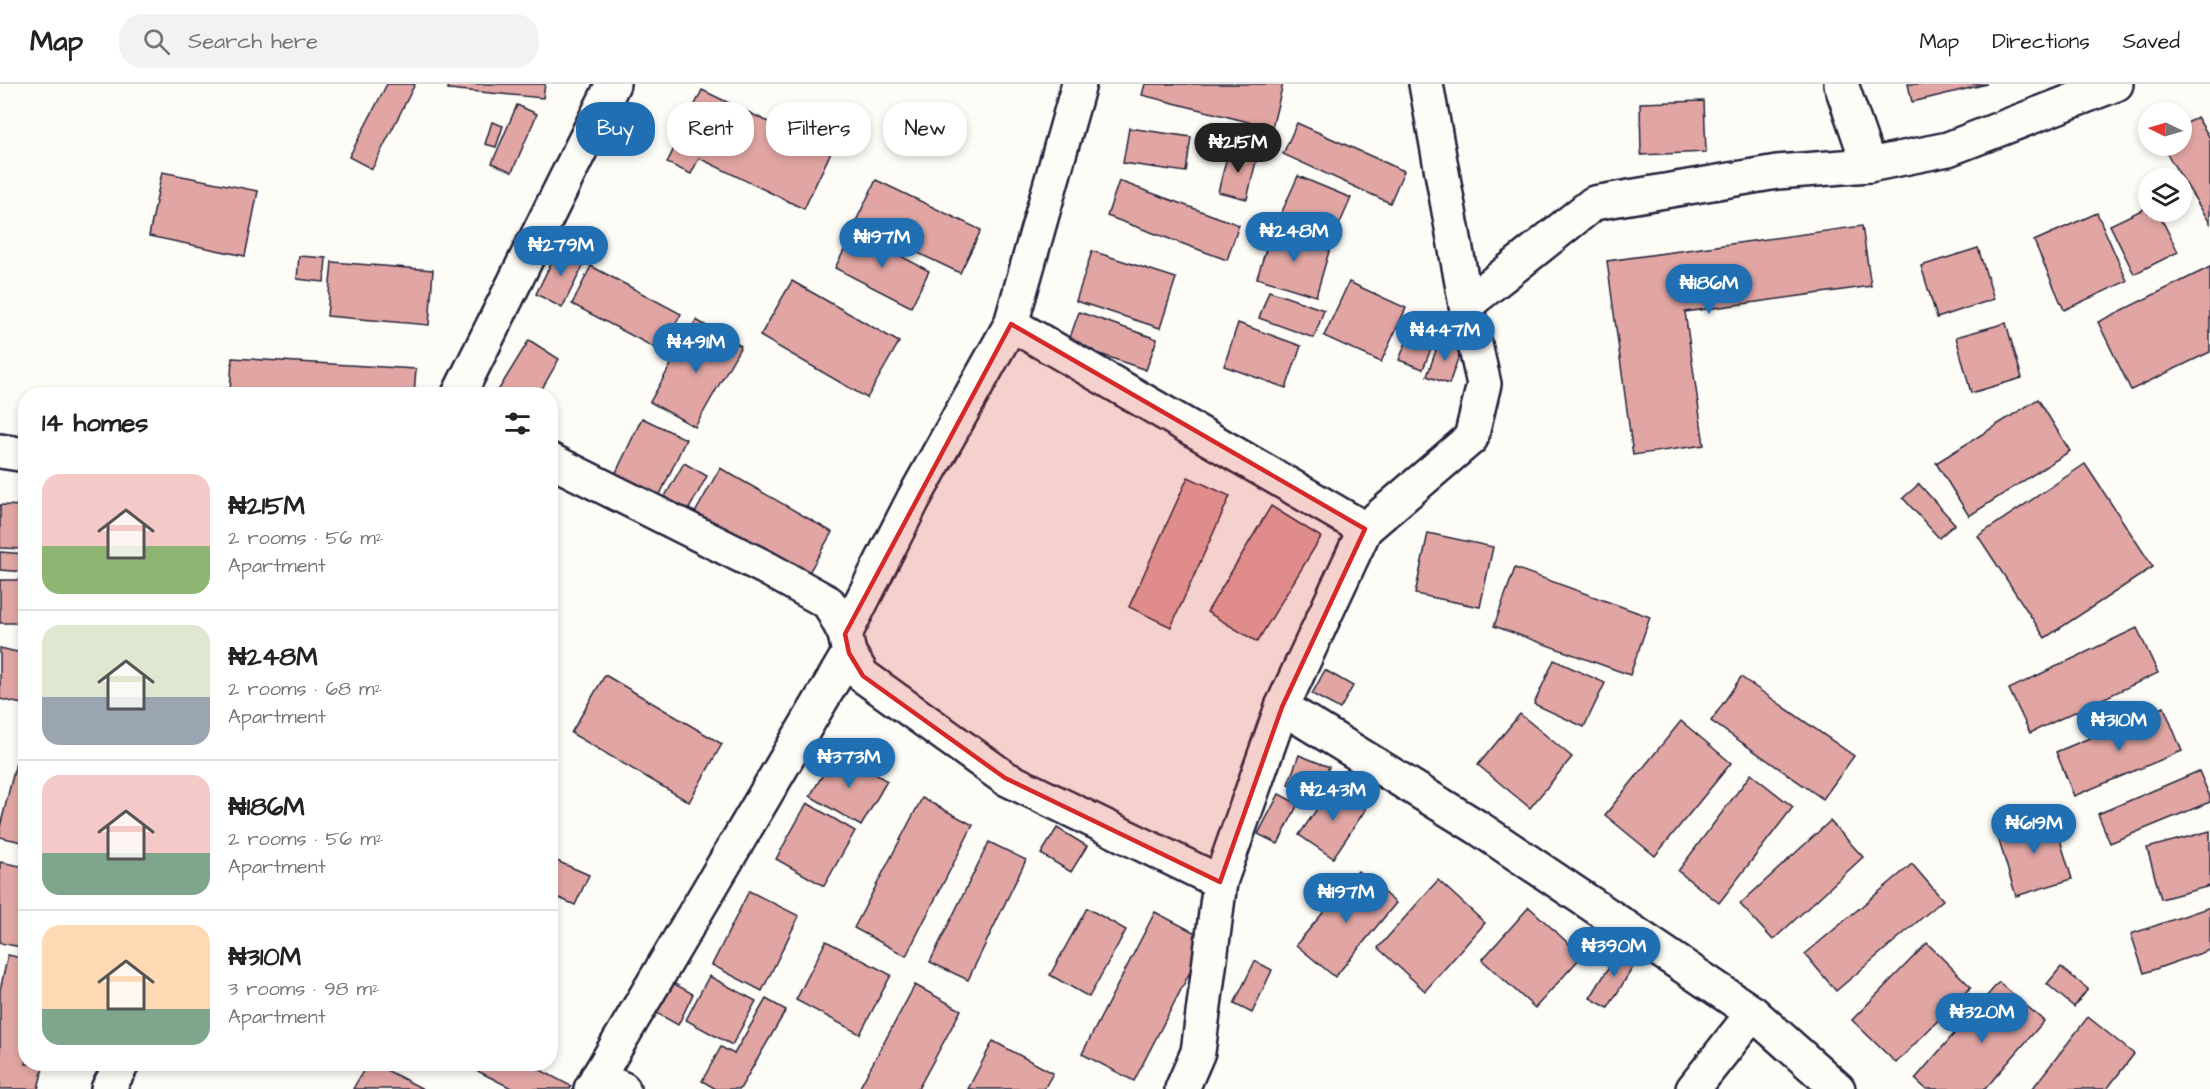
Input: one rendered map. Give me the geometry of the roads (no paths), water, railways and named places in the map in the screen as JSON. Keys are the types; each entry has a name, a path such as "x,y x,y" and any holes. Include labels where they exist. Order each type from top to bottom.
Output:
{"street":[{"path":"462,387 614,84"},
{"path":"604,1085 847,644 914,498 1011,324 1079,84"},
{"path":"1182,1089 1198,1052 1220,882 1281,707 1365,529 1471,438 1484,384 1466,305 1426,84"},
{"path":"1841,84 1869,165"},
{"path":"1466,305 1594,203 1777,172 1869,165 1948,150 2115,84"},
{"path":"1011,324 1365,529"},
{"path":"0,451 18,453"},
{"path":"558,464 766,568 829,603 863,676 1005,778 1220,882"},
{"path":"1281,707 1477,827 1753,1013 1838,1089"},
{"path":"1693,1089 1753,1013"},
{"path":"108,1089 118,1071"}]}
